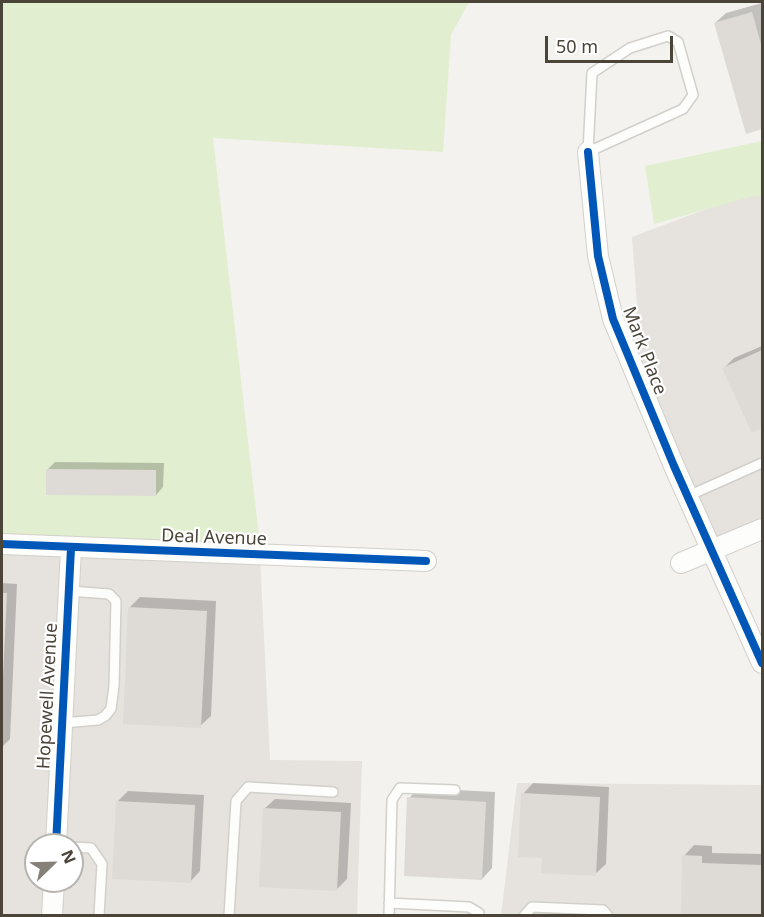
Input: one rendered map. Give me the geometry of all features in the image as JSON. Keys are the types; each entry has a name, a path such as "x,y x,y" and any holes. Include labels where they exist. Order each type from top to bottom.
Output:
{"street":[{"name":"Mark Place","path":"588,152 598,256 613,319 633,372 762,663"},
{"path":"681,563 762,529"},
{"name":"Deal Avenue","path":"2,544 426,561"},
{"name":"Hopewell Avenue","path":"57,833 71,548"},
{"path":"52,915 53,893"}],"lane":[{"path":"668,36 678,42 693,95 683,109 588,152 592,73 630,48 668,36"},
{"path":"688,496 762,463"},
{"path":"62,723 98,720 105,716 111,709 114,686 116,602 109,594 69,591"},
{"path":"228,915 236,801 248,788 333,792"},
{"path":"389,915 392,800 400,788 455,790"},
{"path":"84,848 92,849 102,864 99,915"},
{"path":"389,903 469,907 479,912 479,915"},
{"path":"524,915 532,907 603,910 608,915"}],"shaded area":[{"path":"762,188 762,528 713,552 635,376 637,305 632,237"},
{"path":"259,536 270,760 362,761 357,915 2,916 2,541 228,541"},
{"path":"517,783 762,785 762,915 501,916"}],"green space":[{"path":"2,2 469,2 451,35 443,152 213,138 259,536 228,541 2,541"},
{"path":"762,141 762,197 754,196 654,224 645,166"}],"building":[{"path":"752,12 762,48 762,129 746,134 714,23"},
{"path":"762,350 762,428 752,433 722,368"},
{"path":"46,469 156,470 156,496 46,495"},
{"path":"2,593 7,593 3,677 2,677"},
{"path":"128,607 207,611 201,728 123,724"},
{"path":"521,793 600,797 596,876 541,873 542,858 518,857"},
{"path":"407,797 486,802 482,880 404,876"},
{"path":"116,801 195,805 191,883 112,879"},
{"path":"263,808 341,812 337,891 259,887"},
{"path":"682,855 702,856 702,863 762,865 762,916 681,916"}],"cycle path":[{"path":"588,152 598,256 613,319 674,466 762,663"},
{"path":"2,544 426,561"},
{"path":"57,833 71,548"}]}
